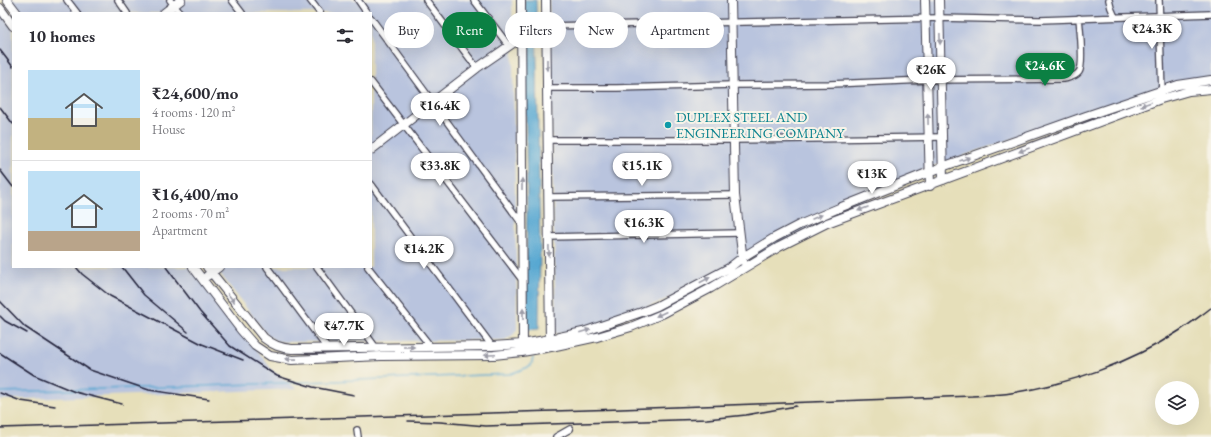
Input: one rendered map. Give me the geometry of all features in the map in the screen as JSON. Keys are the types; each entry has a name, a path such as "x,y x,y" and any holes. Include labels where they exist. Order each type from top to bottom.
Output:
{"street":[{"path":"7,0 16,12"},
{"path":"67,0 77,12"},
{"path":"118,0 126,12"},
{"path":"165,12 172,3 182,0"},
{"path":"232,0 241,12"},
{"path":"310,0 319,12"},
{"path":"358,0 366,12"},
{"path":"426,0 477,68"},
{"path":"474,0 505,41"},
{"path":"521,0 521,12"},
{"path":"546,0 546,12"},
{"path":"731,0 735,195 744,268"},
{"path":"925,0 930,186"},
{"path":"939,0 943,180"},
{"path":"1109,0 1116,17"},
{"path":"1158,0 1163,98"},
{"path":"172,3 179,12"},
{"path":"0,8 12,25"},
{"path":"566,26 926,18 1040,20 1211,14"},
{"path":"547,88 830,84 927,80 1064,78 1071,77 1080,71 1079,18"},
{"path":"372,19 522,225"},
{"path":"372,149 477,68 506,48"},
{"path":"522,48 522,225 526,348"},
{"path":"546,48 549,344"},
{"path":"549,344 650,309 729,268 743,257 799,224 838,208 942,167 1162,90 1184,83 1211,80"},
{"path":"372,83 523,281"},
{"path":"194,268 255,346 270,356 292,360 381,356 494,355 526,348 597,337 631,328 662,314 711,288 779,247 827,223 930,186 1163,98 1188,91 1211,89"},
{"path":"548,140 734,140 942,137"},
{"path":"372,185 492,346"},
{"path":"548,197 735,195"},
{"path":"548,237 739,233"},
{"path":"268,268 327,348"},
{"path":"318,268 381,356"},
{"path":"369,268 430,347"},
{"path":"202,279 209,270 264,338 273,345 292,349 492,346 526,348"},
{"path":"556,437 570,429"},
{"path":"358,430 358,437"}],"shaded area":[{"path":"11,0 512,0 512,12 505,12 505,48 513,48 517,329 514,334 505,340 276,341 268,336 216,268 372,268 372,12 20,12"},
{"path":"549,0 1211,0 1211,78 1179,82 924,169 694,288 613,321 556,334 550,48 566,48 566,12 549,12"},
{"path":"0,12 12,28 12,268 195,268 273,371 297,389 0,400"}],"water":[{"path":"524,0 536,0 536,12 524,12"},
{"path":"525,48 537,48 540,250 539,329 526,330 527,204"}],"waterway":[{"path":"0,392 510,374 531,366 533,358"}],"railway":[{"path":"0,50 12,66"},
{"path":"0,107 12,123"},
{"path":"0,170 12,186"},
{"path":"77,268 82,274 110,296 202,344 243,360"},
{"path":"123,268 144,295 188,332"},
{"path":"167,268 200,312 230,346 277,376 313,387 354,395"},
{"path":"0,301 25,327 90,370 149,390 209,399"},
{"path":"0,428 621,409 1001,394 1055,384 1099,371 1140,353 1160,342 1211,308"},
{"path":"0,316 5,321 27,333"},
{"path":"0,353 34,375 75,392 122,404"},
{"path":"0,393 21,401 55,406"},
{"path":"408,421 486,426 707,419 746,415 796,406"}],"place":[{"name":"DUPLEX STEEL AND ENGINEERING COMPANY","path":"668,125"}]}
